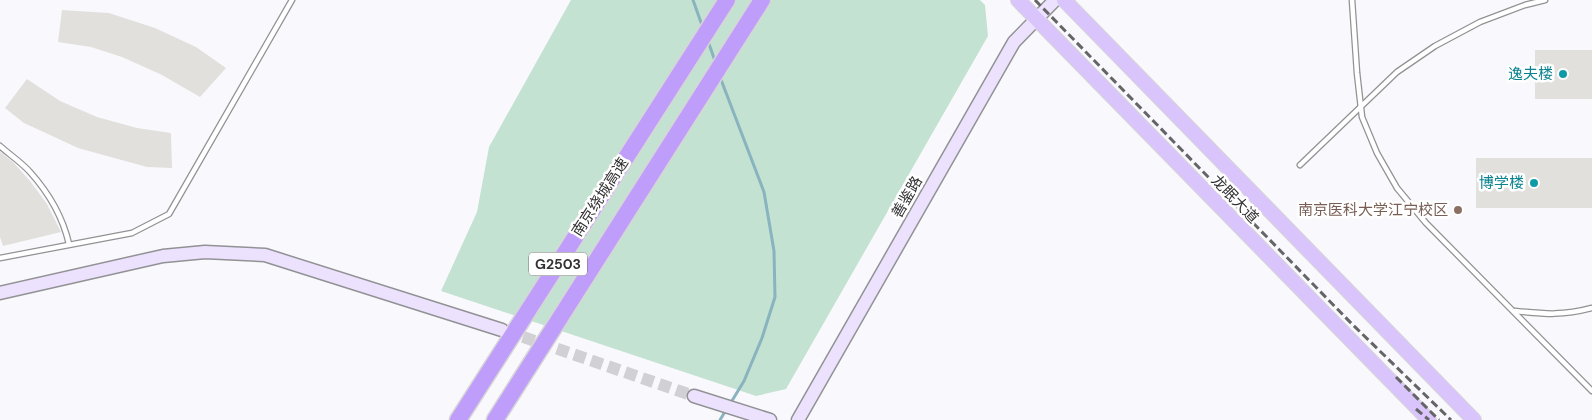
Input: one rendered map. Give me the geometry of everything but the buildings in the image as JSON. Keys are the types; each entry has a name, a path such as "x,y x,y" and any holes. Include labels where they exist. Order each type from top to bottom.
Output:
{"highway":[{"name":"南京绕城高速","path":"458,420 727,0"},
{"name":"南京绕城高速","path":"495,420 762,0"}],"main road":[{"name":"龙眠大道","path":"1018,0 1429,420"},
{"name":"龙眠大道","path":"1064,0 1474,420"}],"street":[{"name":"善鉴路","path":"798,420 1014,42 1055,0"},
{"path":"0,293 164,256 205,252 265,255 502,330"},
{"path":"694,396 764,418"}],"lane":[{"path":"0,258 132,233 169,214 292,0"},
{"path":"1352,0 1362,117 1376,153 1397,188 1426,223 1592,391"},
{"path":"1300,164 1397,72 1435,46 1480,22 1525,5 1545,0"},
{"path":"0,146 29,171 44,188 66,230 69,244"},
{"path":"1515,311 1572,314 1592,308"}],"green space":[{"path":"571,0 980,0 985,5 988,36 786,389 756,396 441,291 477,212 489,147"}],"waterway":[{"path":"693,0 703,28"},
{"path":"708,41 716,64"},
{"path":"720,77 764,192 774,251 775,297 762,338 744,381 730,404"},
{"path":"720,420 726,410"}],"tunnel":[{"path":"506,331 694,396"}],"railway":[{"path":"1035,0 1352,324 1451,420"},
{"path":"1396,377 1439,420"},
{"path":"1416,409 1429,420"}],"place":[{"name":"逸夫楼","path":"1563,74"},
{"name":"博学楼","path":"1534,183"},
{"name":"南京医科大学江宁校区","path":"1458,210"}]}
